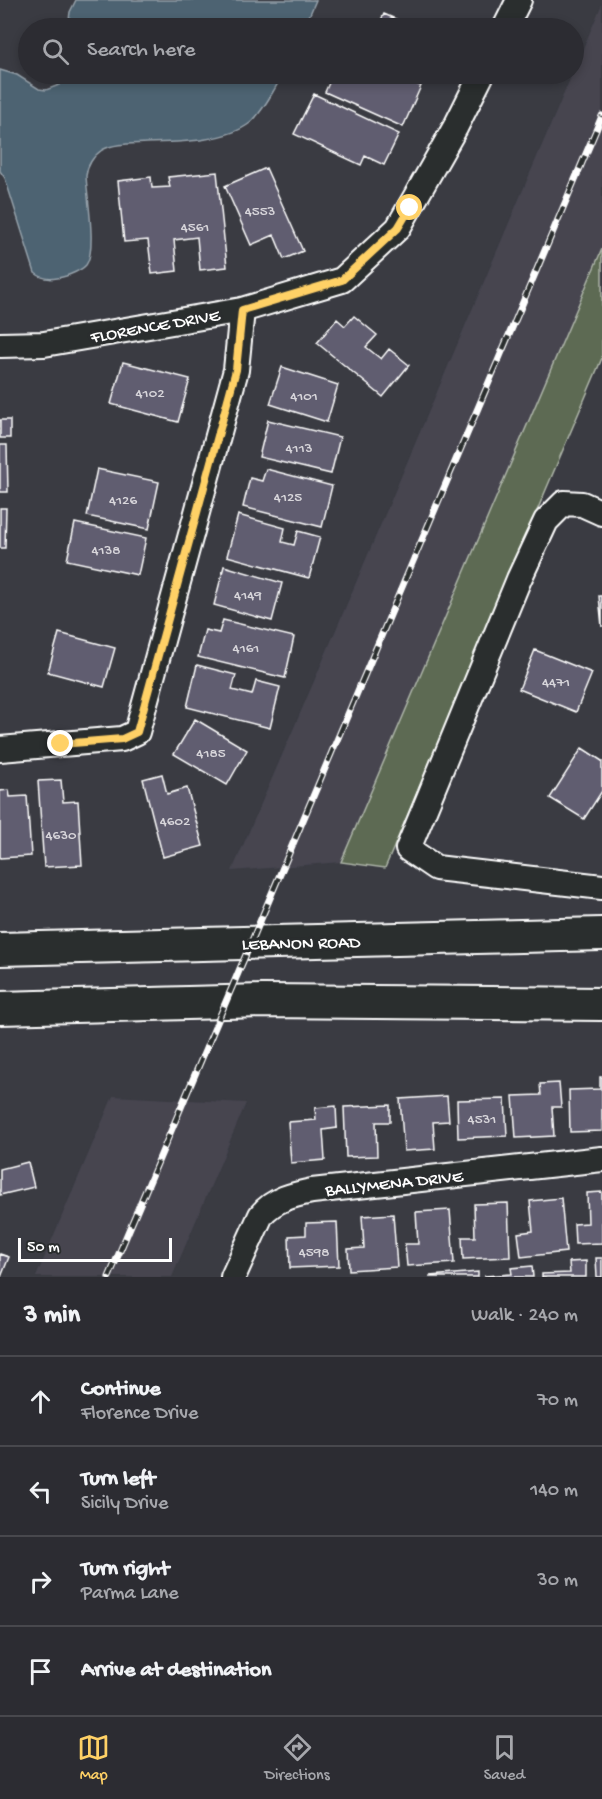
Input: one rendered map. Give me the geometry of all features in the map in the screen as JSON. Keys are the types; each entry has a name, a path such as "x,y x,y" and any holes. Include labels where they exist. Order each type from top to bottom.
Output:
{"main road":[{"name":"LEBANON ROAD","path":"0,949 602,934"},
{"path":"0,1008 262,1001 602,1004"}],"street":[{"path":"510,18 519,0"},
{"name":"FLORENCE DRIVE","path":"0,345 44,344 242,310 342,280 398,228 477,84"},
{"path":"0,749 122,739 137,732 236,370 242,310"},
{"path":"602,513 582,504 564,503 546,521 519,579 408,849 436,868 602,887"},
{"name":"BALLYMENA DRIVE","path":"232,1277 261,1215 268,1206 294,1195 312,1191 602,1159"}],"shaded area":[{"path":"602,4 602,249 341,862 232,871 568,84 584,84 584,46"},
{"path":"113,1096 246,1103 172,1277 36,1277"}],"green space":[{"path":"602,249 602,358 385,868 341,862"}],"water":[{"path":"76,0 316,0 308,18 69,18"},
{"path":"0,70 18,76 18,84 31,84 46,90 60,84 277,84 260,113 250,123 228,134 201,140 118,145 99,152 91,162 86,176 91,236 89,258 86,265 66,276 50,279 35,273 5,178 0,171"}],"building":[{"path":"329,84 416,84 421,86 403,127 325,92"},
{"path":"314,94 399,134 384,165 365,156 361,165 294,134"},
{"path":"266,168 303,251 284,259 274,235 251,245 225,186"},
{"path":"217,172 227,267 200,270 197,237 174,240 177,271 152,274 148,240 124,242 118,181 151,177 152,188 170,187 168,177"},
{"path":"354,316 377,335 366,347 381,359 389,349 409,365 383,397 317,343 337,319 345,326"},
{"path":"123,362 190,379 178,422 111,404"},
{"path":"282,367 338,385 327,422 270,404"},
{"path":"0,420 10,420 10,438 0,438"},
{"path":"268,420 340,437 331,474 259,457"},
{"path":"0,445 7,445 8,492 0,492"},
{"path":"97,469 159,482 149,529 87,516"},
{"path":"266,469 332,486 322,527 243,507 250,478 262,481"},
{"path":"0,508 6,508 5,548 0,548"},
{"path":"238,515 285,528 282,542 294,545 298,531 320,537 309,578 227,556"},
{"path":"75,523 146,538 138,575 67,560"},
{"path":"224,566 282,583 272,621 214,605"},
{"path":"599,596 602,596 602,627"},
{"path":"223,620 294,637 285,678 198,657 205,630 219,633"},
{"path":"59,633 115,648 104,687 48,672"},
{"path":"535,650 592,673 576,712 519,689"},
{"path":"197,665 236,675 232,690 252,695 256,681 280,687 270,728 187,707"},
{"path":"195,719 247,750 227,785 174,754"},
{"path":"582,748 602,761 602,791 584,819 550,798"},
{"path":"162,774 167,794 187,788 203,846 163,857 143,779"},
{"path":"61,780 63,802 78,801 82,865 44,867 38,781"},
{"path":"9,790 10,797 27,796 31,856 0,858 0,791"},
{"path":"600,1077 602,1077 602,1131 570,1132 569,1090 600,1089"},
{"path":"559,1083 561,1107 552,1107 554,1136 516,1138 513,1096 541,1095 540,1084"},
{"path":"447,1096 449,1121 433,1122 435,1149 404,1151 400,1099"},
{"path":"505,1099 507,1136 458,1138 457,1100"},
{"path":"390,1105 390,1122 376,1122 377,1156 346,1157 344,1107"},
{"path":"336,1106 337,1128 323,1130 325,1160 291,1163 288,1122 316,1120 315,1108"},
{"path":"28,1162 34,1187 0,1195 0,1169"},
{"path":"602,1192 602,1243 575,1244 574,1224 588,1223 587,1193"},
{"path":"561,1198 566,1252 521,1257 518,1233 533,1231 530,1201"},
{"path":"508,1203 510,1257 463,1259 462,1237 475,1237 474,1204"},
{"path":"450,1210 454,1263 407,1266 405,1244 418,1244 416,1212"},
{"path":"393,1214 397,1267 349,1270 348,1249 364,1248 362,1216"},
{"path":"337,1222 339,1266 290,1268 289,1236 306,1235 306,1223"},
{"path":"0,1254 9,1257 1,1277 0,1277"},
{"path":"596,1258 602,1258 602,1277 597,1277"},
{"path":"586,1261 586,1277 542,1277 542,1274 570,1273 569,1262"},
{"path":"532,1266 533,1277 485,1277 512,1274 511,1268"},
{"path":"478,1272 478,1277 430,1277 430,1276"}],"railway":[{"path":"109,1277 602,116"}],"route":[{"path":"61,744 122,739 137,732 236,370 242,310 342,280 398,228 410,208"}]}
